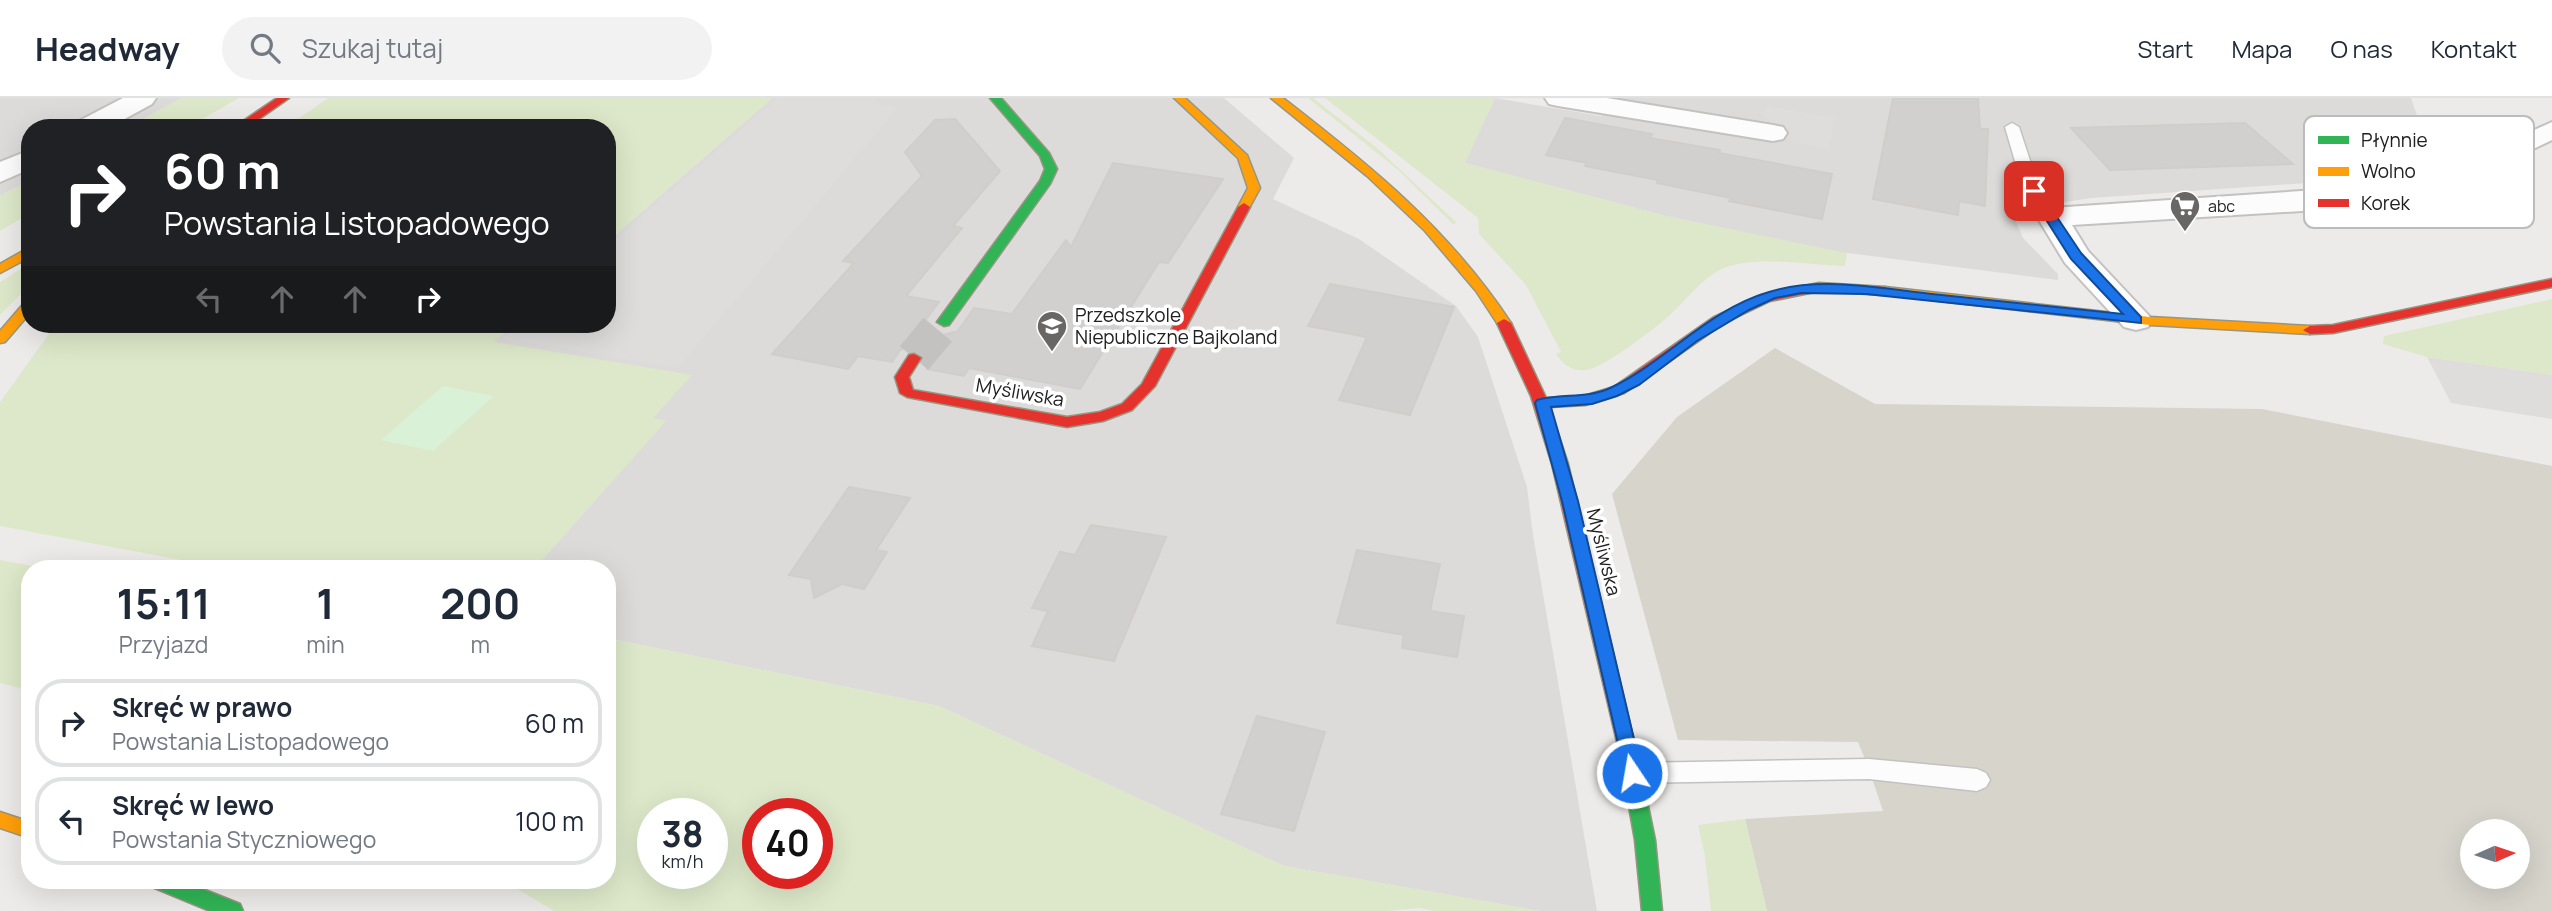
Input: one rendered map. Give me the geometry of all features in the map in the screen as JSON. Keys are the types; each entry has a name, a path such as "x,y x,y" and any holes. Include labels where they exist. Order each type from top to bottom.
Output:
{"street":[{"path":"103,119 143,98"},
{"path":"252,119 284,98"},
{"path":"944,322 1046,181 1051,169 1045,155 995,98"},
{"name":"Myśliwska","path":"914,358 902,377 907,393 1067,422 1102,416 1128,407 1148,386 1254,188 1243,157 1179,98"},
{"name":"Myśliwska","path":"1276,98 1410,209 1466,267 1517,344 1542,403 1570,501 1642,819 1652,911"},
{"path":"1558,98 1773,133"},
{"path":"2534,139 2552,130"},
{"path":"0,173 21,162"},
{"path":"2136,320 2076,256 2052,217 2304,202"},
{"path":"0,269 21,256"},
{"path":"1542,403 1592,399 1612,393 1634,382 1692,338 1744,307 1771,295 1801,289 1866,290 2136,320 2280,330 2333,329 2552,283"},
{"path":"0,339 21,315"},
{"path":"0,820 21,827"},
{"path":"179,889 233,911"}],"lane":[{"path":"2012,127 2030,186 2052,217"},
{"path":"1632,773 1869,769 1977,780"}],"shaded area":[{"path":"0,98 182,98 144,119 21,119 21,185 0,196"},
{"path":"772,98 1224,98 1294,158 1273,199 1359,239 1456,306 1478,337 1527,487 1597,911 1540,911 1284,866 939,706 616,640 616,560 542,560 665,421 652,419 493,342 504,333 616,333 616,234"},
{"path":"778,98 878,98 873,104 898,107 678,368 502,338 508,333 616,333 616,238"},
{"path":"1495,98 1601,116 1612,98 2411,98 2417,116 2304,116 2304,183 2092,198 2011,210 2023,238 2058,274 2058,280 1832,251 1666,216 1464,163"},
{"path":"1767,106 1835,118 1829,149 1792,142 1763,115"},
{"path":"1775,348 1875,404 2262,409 2552,466 2552,911 1767,911 1745,819 1883,811 1869,769 1858,742 1678,740 1612,494 1677,417"},
{"path":"2427,357 2552,375 2552,419 2451,403"}],"green space":[{"path":"182,98 239,98 203,119 144,119"},
{"path":"328,98 772,98 616,234 616,119 298,119"},
{"path":"1308,98 1313,98 1377,148 1457,223 1453,224 1397,169"},
{"path":"1325,98 1495,98 1465,163 1666,216 1847,253 1845,266 1762,262 1731,266 1705,280 1664,320 1618,355 1587,370 1573,369 1556,354 1561,352 1526,285 1479,234 1478,218"},
{"path":"21,185 21,218 0,231 0,196"},
{"path":"21,269 21,294 0,315 0,282"},
{"path":"2552,299 2552,375 2427,357 2383,344 2384,336"},
{"path":"50,333 504,333 494,342 692,375 653,418 666,421 542,560 181,560 0,526 0,402"},
{"path":"443,386 494,396 433,451 381,440"},
{"path":"0,560 21,564 21,689 0,683"},
{"path":"616,640 939,706 1284,866 1540,911 1435,911 1420,908 1387,911 554,911 517,889 616,889"},
{"path":"1745,819 1767,911 1711,911 1705,856 1698,825"}],"building":[{"path":"1893,98 1978,98 1980,129 1988,129 1985,206 1959,201 1958,215 1873,199"},
{"path":"1565,118 1652,134 1650,138 1720,150 1719,153 1832,174 1822,219 1729,201 1731,198 1657,183 1658,180 1585,166 1587,163 1546,155"},
{"path":"955,119 1000,171 953,226 962,228 906,296 939,302 924,322 931,332 943,335 958,331 974,308 1012,314 1066,240 1071,247 1113,163 1223,179 1168,263 1159,262 1080,389 969,368 964,376 927,369 933,356 927,348 915,345 900,350 892,362 858,356 848,369 772,354 854,263 843,261 922,176 905,152 935,120"},
{"path":"2245,123 2293,164 2110,170 2071,128"},
{"path":"1330,284 1454,307 1410,415 1339,400 1367,337 1308,326"},
{"path":"849,487 910,498 876,550 887,552 864,589 842,584 814,598 811,579 789,575"},
{"path":"1091,525 1166,537 1114,661 1032,646 1048,611 1032,608 1060,552 1075,555"},
{"path":"1357,550 1440,564 1430,611 1464,616 1457,657 1402,648 1404,635 1337,623"},
{"path":"1257,716 1325,732 1294,831 1221,814"}],"tunnel":[{"path":"914,358 944,322"}],"traffic: fast":[{"path":"944,322 1046,181 1051,169 1045,155 995,98"},
{"path":"1631,767 1645,840 1652,911"},
{"path":"179,889 233,911"}],"traffic: slow":[{"path":"1179,98 1243,157 1254,188 1244,207"},
{"path":"1276,98 1371,173 1430,228 1482,289 1504,323"},
{"path":"0,269 21,256"},
{"path":"1885,291 2150,321 2310,330"},
{"path":"0,339 21,315"},
{"path":"0,820 21,827"}],"traffic: jam":[{"path":"252,119 284,98"},
{"path":"914,358 902,377 907,393 1067,422 1103,416 1127,407 1148,386 1244,207"},
{"path":"2310,330 2333,329 2552,283"},
{"path":"1542,403 1585,400 1619,390 1719,320 1766,298 1819,287 1885,291"},
{"path":"1504,323 1538,396 1560,464 1631,767"}],"place":[{"name":"abc","path":"2185,233"},
{"name":"Przedszkole Niepubliczne Bajkoland","path":"1052,353"}],"route":[{"path":"1632,773 1570,501 1542,403 1592,399 1612,393 1634,382 1692,338 1744,307 1771,295 1801,289 1866,290 2136,320 2076,256 2034,191"}]}
